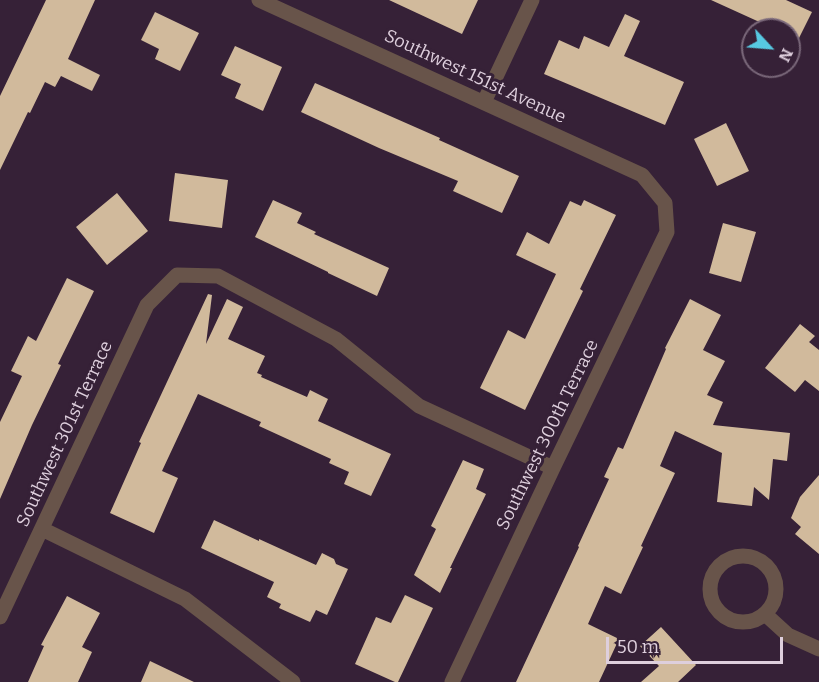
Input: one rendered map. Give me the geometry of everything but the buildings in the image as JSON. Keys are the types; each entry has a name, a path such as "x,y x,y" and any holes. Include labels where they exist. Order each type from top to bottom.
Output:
{"street":[{"name":"Southwest 151st Avenue","path":"259,0 642,175 666,203"},
{"path":"484,102 531,0"},
{"name":"Southwest 300th Terrace","path":"452,682 667,232 666,203"},
{"name":"Southwest 301st Terrace","path":"0,617 147,305 177,275 218,276 336,339 418,406 553,468"},
{"path":"42,529 185,599 293,682"},
{"path":"743,556 758,559 765,564 774,577 776,589 771,608 765,614 754,621 740,622 720,614 712,603 710,589 713,576 720,565 731,558 743,556"},
{"path":"765,614 788,635 819,649"}]}
